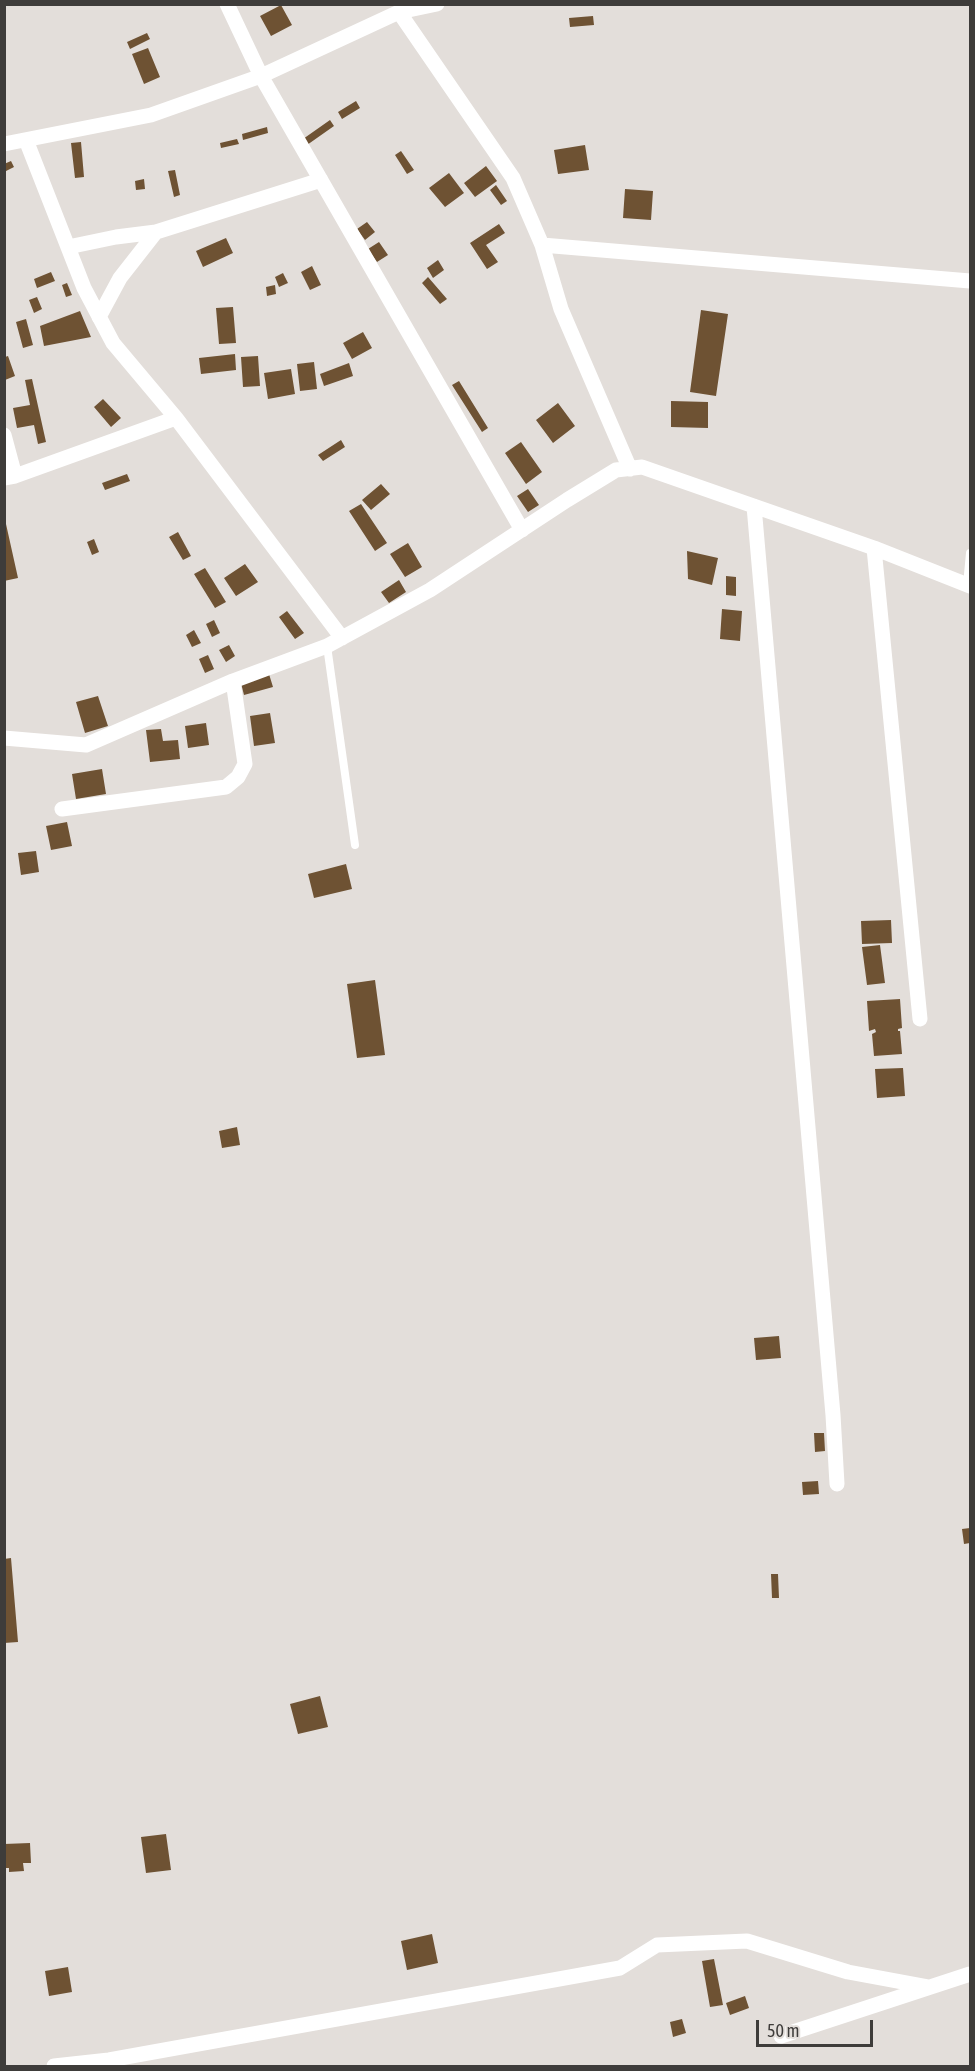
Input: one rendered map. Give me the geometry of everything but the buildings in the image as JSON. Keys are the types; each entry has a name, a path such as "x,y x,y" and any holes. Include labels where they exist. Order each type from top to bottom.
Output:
{"street":[{"path":"227,4 261,76 522,530"},
{"path":"4,144 151,115 261,76 399,12 437,4"},
{"path":"399,12 513,178 542,245 561,309 630,469"},
{"path":"26,140 84,288 113,343 176,418 342,638"},
{"path":"68,247 156,232 321,180"},
{"path":"99,317 120,278 156,232"},
{"path":"542,245 970,281"},
{"path":"4,435 10,477 176,418"},
{"path":"4,738 86,745 232,681 327,646 430,590 616,470 642,467 874,548 969,586"},
{"path":"754,506 833,1415 837,1484"},
{"path":"874,548 920,1018"},
{"path":"62,809 226,787 238,777 245,764 232,681"},
{"path":"54,2067 109,2060 620,1968 657,1945 747,1941 848,1972 929,1987"},
{"path":"781,2036 970,1974"}],"lane":[{"path":"969,586 970,553"},
{"path":"327,646 355,845"}]}
